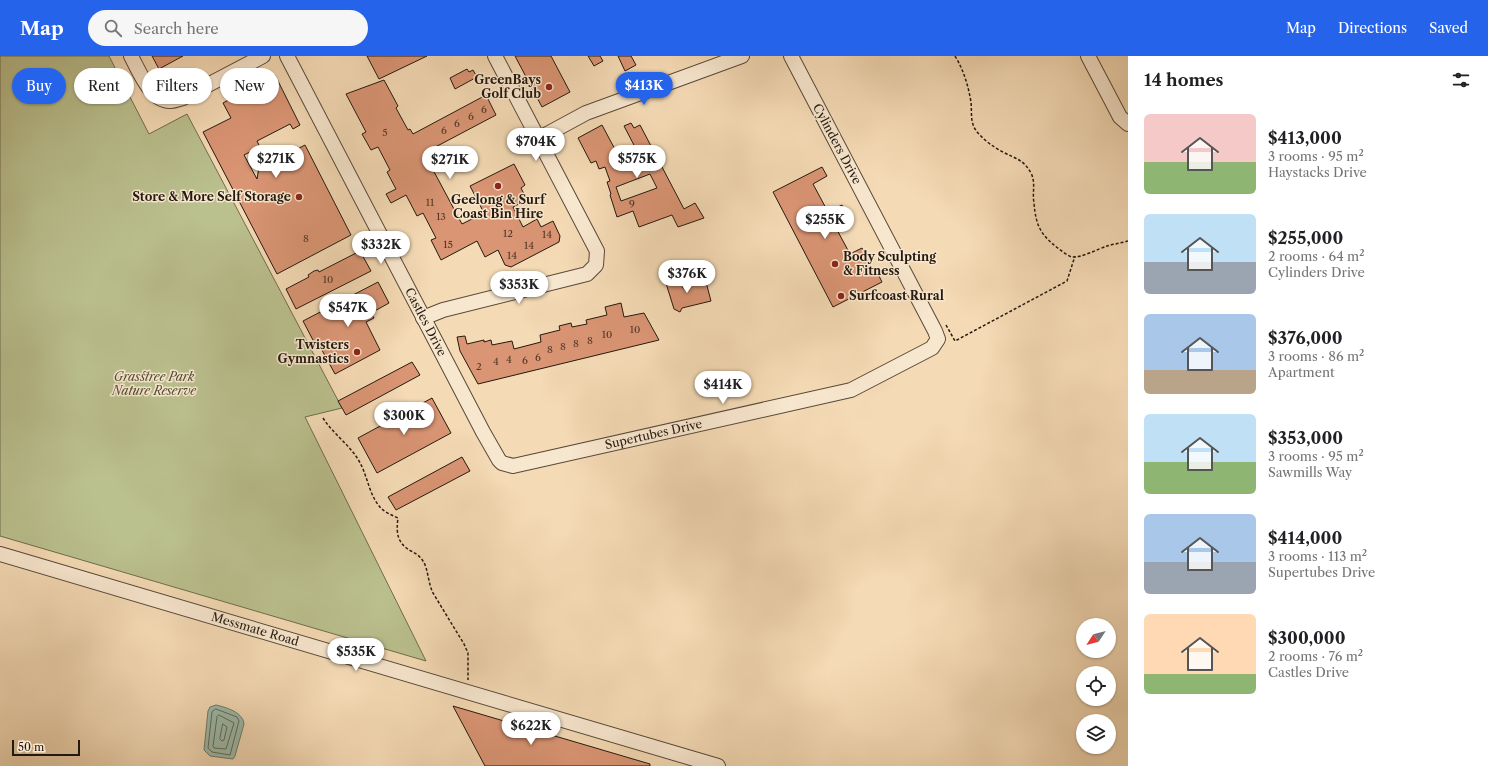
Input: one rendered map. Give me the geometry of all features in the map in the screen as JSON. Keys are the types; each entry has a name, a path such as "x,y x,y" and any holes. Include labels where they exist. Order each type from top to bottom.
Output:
{"street":[{"path":"132,56 151,90 159,98 170,101 183,98 263,56"},
{"name":"Castles Drive","path":"287,56 423,318 499,460"},
{"path":"423,318 443,310 587,274 596,265 596,251 495,56"},
{"path":"538,139 586,113 742,56"},
{"name":"Cylinders Drive","path":"791,56 938,339"},
{"path":"1088,56 1120,116 1128,124"},
{"name":"Supertubes Drive","path":"499,460 502,463 513,466 851,390 932,348 938,339"},
{"name":"Messmate Road","path":"0,554 718,766"}],"path":[{"path":"955,56 967,82 972,119 976,130 998,150 1023,161 1034,180 1033,202 1037,224 1041,233 1052,244 1072,257 1128,241"},
{"path":"946,325 955,341 1067,281 1075,256"},
{"path":"324,418 330,429 349,447 359,460 374,499 378,505 383,510 398,518 396,530 402,543 423,561 433,593 468,653 468,682 465,691"}],"green space":[{"name":"Grasstree Park Nature Reserve","path":"0,56 109,56 115,68 74,68 74,104 134,104 149,134 187,114 342,408 305,417 426,661 0,536"}],"water":[{"path":"216,705 237,713 243,720 244,724 233,759 210,756 204,750 208,711 210,707"}],"building":[{"path":"152,56 183,56 161,68 158,68"},
{"path":"367,56 427,56 379,79"},
{"path":"515,56 551,56 570,92 542,107"},
{"path":"588,56 600,56 603,61 594,66"},
{"path":"618,56 631,56 636,65 625,71"},
{"path":"467,69 469,72 473,70 477,77 455,89 450,78"},
{"path":"384,80 398,106 396,108 408,130 410,129 413,134 486,95 496,115 424,153 462,224 484,213 470,186 514,164 525,185 521,188 527,200 513,207 523,227 537,219 541,227 553,221 560,236 559,242 511,267 505,265 498,250 485,257 477,241 441,260 431,240 436,238 423,213 417,216 406,195 391,203 386,194 396,189 387,172 390,170 378,147 371,150 362,134 366,132 346,94"},
{"path":"279,83 300,125 293,129 290,124 257,141 260,147 244,155 257,179 261,156 276,149 278,152 286,155 305,145 351,235 277,274 203,132 231,118 224,104 279,104"},
{"path":"631,123 634,128 640,125 684,209 695,203 704,218 678,227 672,215 639,227 633,211 617,217 610,195 607,182 610,181 605,167 599,169 596,161 591,163 578,138 602,125 618,155 636,149 624,126","holes":["650,174 657,188 621,201 616,187"]},
{"path":"822,167 827,176 813,184 828,212 842,205 850,220 836,228 850,254 862,248 874,271 876,270 882,282 833,307 773,192"},
{"path":"360,251 371,271 296,309 286,289 309,277 308,275 314,271 318,270 319,272"},
{"path":"680,276 683,288 706,282 711,301 682,308 680,312 674,309 665,280"},
{"path":"378,282 389,303 371,313 374,318 366,322 380,350 335,374 317,341 314,342 303,321"},
{"path":"621,303 624,317 644,313 659,340 478,384 460,351 457,337 465,336 467,344 484,340 484,342 491,340 492,345 512,341 514,349 541,342 540,335 560,330 559,326 571,323 572,327 587,324 586,320 607,315 605,307"},
{"path":"412,362 420,375 346,415 338,401"},
{"path":"432,398 451,433 377,473 358,438"},
{"path":"462,457 470,471 396,510 388,497"},
{"path":"453,706 650,764 650,766 485,766"}],"place":[{"name":"GreenBays Golf Club","path":"549,87"},
{"name":"Geelong & Surf Coast Bin Hire","path":"498,186"},
{"name":"Store & More Self Storage","path":"299,197"},
{"name":"Body Sculpting & Fitness","path":"835,264"},
{"name":"Surfcoast Rural","path":"841,296"},
{"name":"Twisters Gymnastics","path":"357,352"}]}
